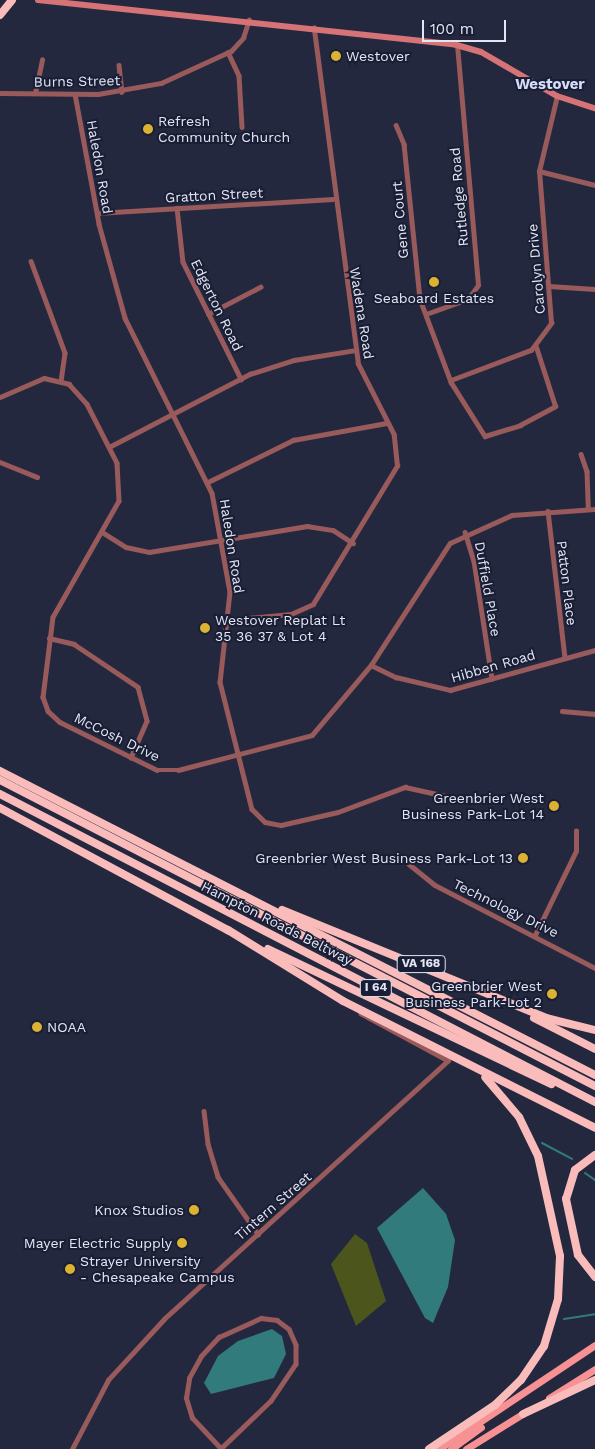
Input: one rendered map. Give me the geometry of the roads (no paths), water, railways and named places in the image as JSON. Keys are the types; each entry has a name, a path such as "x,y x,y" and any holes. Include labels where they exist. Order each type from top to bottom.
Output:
{"highway":[{"path":"0,15 12,0"},
{"name":"Hampton Roads Beltway","path":"0,770 595,1075"},
{"path":"0,780 595,1086"},
{"path":"0,793 595,1096"},
{"name":"Hampton Roads Beltway","path":"0,793 595,1104"},
{"path":"0,808 228,930 595,1104"},
{"name":"VA 168","path":"246,896 558,1022 595,1030"},
{"path":"228,930 343,1001 595,1128"},
{"path":"473,987 595,1049"},
{"path":"430,1449 496,1405 527,1373 552,1327 560,1282 554,1224 530,1137 492,1082 456,1058"},
{"path":"595,1155 575,1170 566,1199 578,1255 595,1277"},
{"path":"523,1414 595,1380"}],"main road":[{"path":"38,0 249,20 458,45 487,55 557,96 595,108"},
{"path":"439,1449 485,1421 595,1345"},
{"path":"466,1449 595,1369"},
{"path":"451,1449 485,1421"}],"street":[{"name":"Burns Street","path":"0,93 75,94 122,92 161,83 228,52 243,38 249,20"},
{"name":"Wadena Road","path":"227,620 291,614 310,606 353,543 397,466 397,447 387,423 360,372 333,199 314,27"},
{"name":"Rutledge Road","path":"426,314 468,299 478,285 458,45"},
{"path":"228,52 239,76 242,127"},
{"path":"35,93 42,60"},
{"path":"119,65 122,92"},
{"name":"Haledon Road","path":"75,94 97,213 125,318 208,482 230,588 220,682 252,809 276,825 338,812 405,787 464,800 483,798"},
{"name":"Carolyn Drive","path":"536,347 551,324 539,171 557,96"},
{"name":"Gene Court","path":"396,125 404,144 417,288 451,380 481,434 487,437 506,431 555,406 536,347"},
{"path":"539,171 595,185"},
{"name":"Gratton Street","path":"97,213 333,199"},
{"name":"Edgerton Road","path":"178,208 183,262 241,379"},
{"path":"0,397 34,380 60,380 65,353 31,261"},
{"path":"549,286 595,289"},
{"path":"208,314 260,287"},
{"path":"451,380 536,347"},
{"path":"109,447 241,379 278,364 356,350"},
{"name":"McCosh Drive","path":"60,380 82,395 109,447 121,487 102,532 60,598 49,638 43,692 48,711 131,758 172,771 296,742 318,730 370,665 433,562 465,532 501,517 548,511 595,509"},
{"path":"208,482 293,440 387,423"},
{"path":"581,454 587,471 588,509"},
{"path":"0,462 37,477"},
{"name":"Patton Place","path":"548,511 565,657"},
{"path":"102,532 126,547 149,552 314,526 333,530 353,543"},
{"name":"Duffield Place","path":"465,532 474,561 492,679"},
{"path":"49,638 74,644 138,687 147,721 131,758"},
{"name":"Hibben Road","path":"370,665 440,690 492,679 595,650"},
{"path":"562,711 595,714"},
{"path":"535,935 576,851 576,830"},
{"name":"Technology Drive","path":"409,864 435,885 535,935 595,968"},
{"name":"Tintern Street","path":"72,1449 94,1401 122,1364 177,1306 448,1061 361,1014"},
{"path":"204,1111 218,1177 258,1234"},
{"path":"261,1318 277,1320 290,1329 296,1345 292,1372 271,1401 221,1449 197,1427 188,1408 187,1388 192,1368 209,1346 230,1330 261,1318"}],"waterway":[{"path":"542,1143 572,1159"},
{"path":"585,1173 595,1180"},
{"path":"564,1319 595,1314"}],"place":[{"name":"Westover","path":"336,56"},
{"name":"Refresh Community Church","path":"148,129"},
{"name":"Seaboard Estates","path":"434,282"},
{"name":"Westover Replat Lt 35 36 37 & Lot 4","path":"205,628"},
{"name":"Greenbrier West Business Park-Lot 14","path":"554,806"},
{"name":"Greenbrier West Business Park-Lot 13","path":"523,858"},
{"name":"Greenbrier West Business Park-Lot 2","path":"552,994"},
{"name":"NOAA","path":"37,1027"},
{"name":"Knox Studios","path":"194,1210"},
{"name":"Mayer Electric Supply","path":"182,1243"},
{"name":"Strayer University - Chesapeake Campus","path":"70,1269"}],"district":[{"name":"Westover","path":"550,85"}]}
